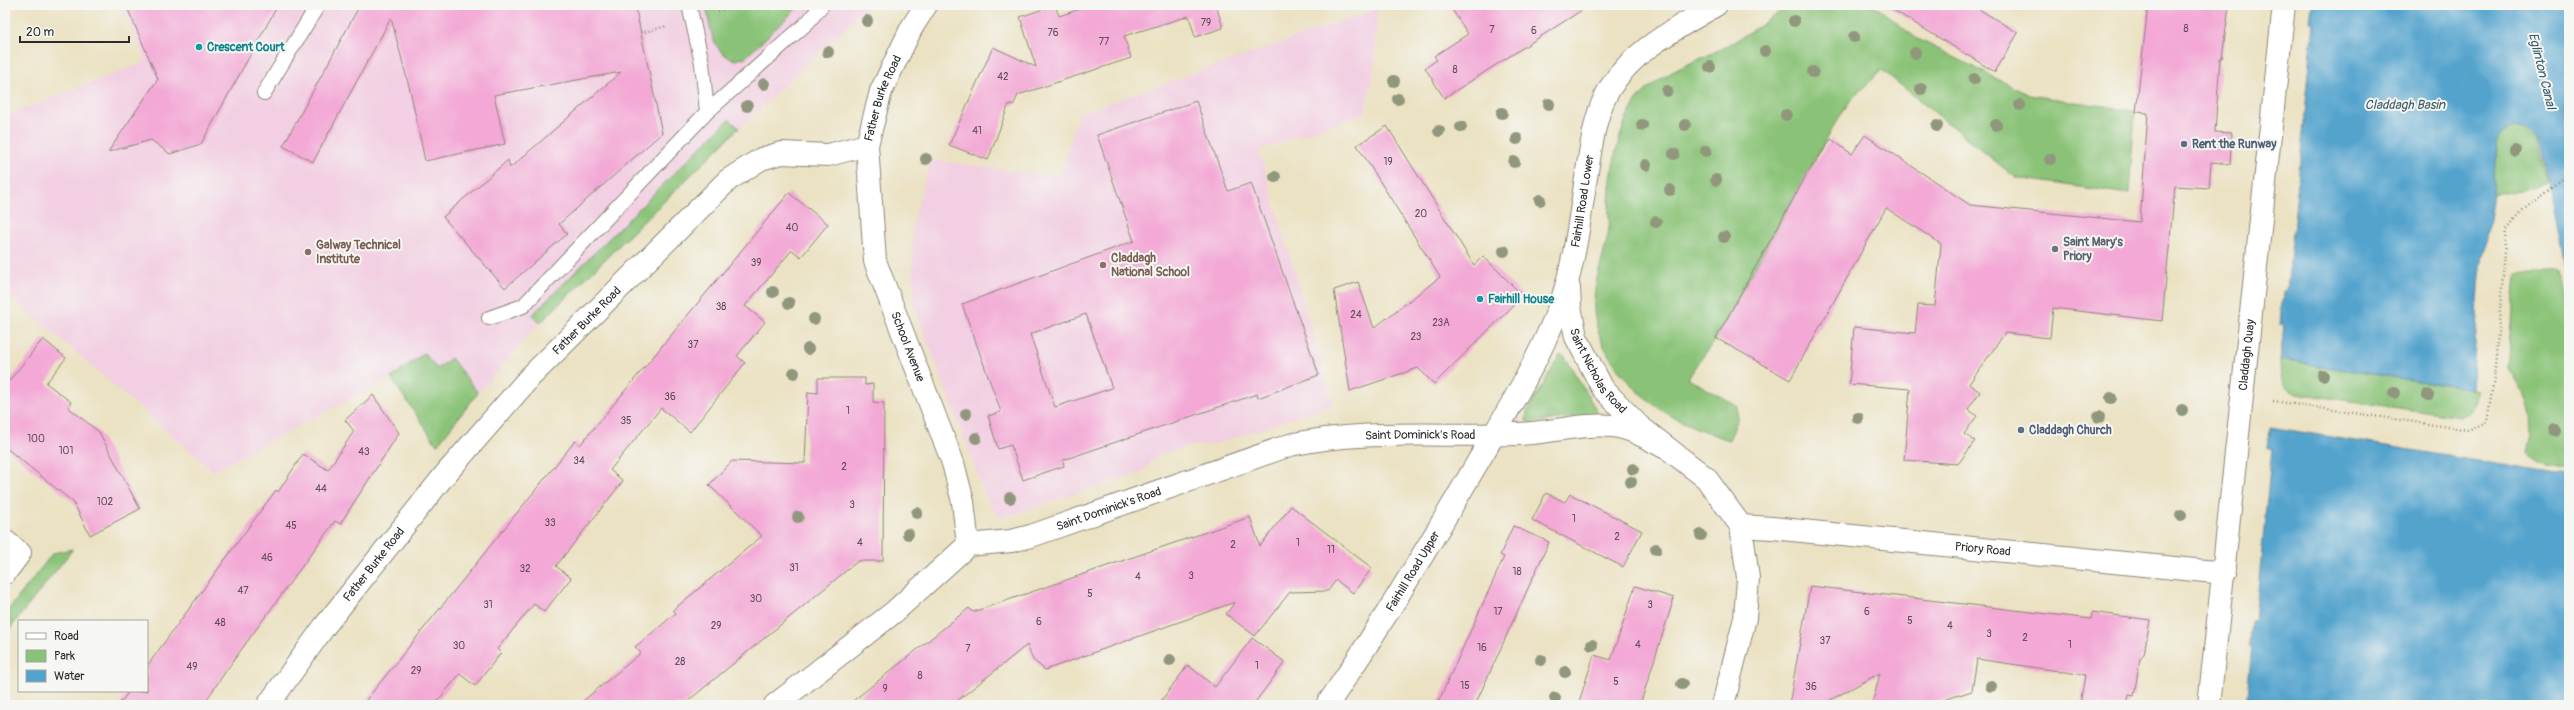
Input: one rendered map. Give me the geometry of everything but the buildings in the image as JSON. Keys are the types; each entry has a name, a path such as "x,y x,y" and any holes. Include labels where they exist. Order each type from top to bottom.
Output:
{"street":[{"name":"Father Burke Road","path":"268,705 324,627 443,477 530,377 728,180 761,159 781,153 828,155 867,145 881,91 912,28 926,5"},
{"name":"Fairhill Road Lower","path":"1493,435 1550,328 1568,273 1594,131 1602,104 1610,88 1629,62 1641,52 1716,5"},
{"name":"Claddagh Quay","path":"2209,705 2225,572 2284,5"},
{"name":"School Avenue","path":"867,145 875,261 953,463 963,502 968,545"},
{"name":"Saint Nicholas Road","path":"1568,273 1572,322 1576,337 1593,372 1616,404 1666,448 1706,478 1741,526 1748,578 1745,618 1723,705"},
{"name":"Saint Nicholas Road","path":"1493,435 1611,426 1630,431 1666,448"},
{"name":"Saint Dominick's Road","path":"968,545 1011,541 1031,536 1226,466 1307,441 1348,437 1458,434 1493,435"},
{"name":"Fairhill Road Upper","path":"1327,705 1367,646 1493,435"},
{"name":"Priory Road","path":"1741,526 2225,572"},
{"path":"5,541 20,553 5,572"},
{"path":"774,705 894,612 968,545"}],"lane":[{"path":"264,93 318,5"},
{"path":"689,5 702,62 707,112"},
{"path":"489,318 523,306 707,112 808,22 822,5"}],"path":[{"path":"2243,396 2468,430 2487,422 2494,379 2507,229 2523,210 2569,174"}],"shaded area":[{"name":"Galway Technical Institute","path":"120,5 869,5 729,138 540,323 478,393 437,445 391,378 213,471 5,291 5,116 146,62"},
{"name":"Claddagh National School","path":"1377,9 1375,62 1365,113 1259,150 1333,404 1213,445 1186,447 1162,454 1152,460 1144,471 1008,516 1002,517 997,514 989,505 914,305 912,225 931,160 1060,177 1078,114"}],"green space":[{"path":"706,5 800,5 746,57 736,60 727,57 716,45 711,30"},
{"path":"1790,5 1874,5 1916,38 2029,95 2135,111 2129,194 2016,178 1882,70 1850,101 1831,130 1716,338 1688,378 1737,406 1737,421 1729,440 1676,419 1648,400 1626,378 1607,353 1601,339 1596,324 1594,309 1595,289 1609,229 1611,178 1617,148 1626,120 1632,108 1639,98 1659,80 1732,43"},
{"path":"729,119 739,128 540,323 532,315"},
{"path":"2510,128 2522,128 2539,136 2547,183 2536,187 2493,195 2496,144 2499,137"},
{"path":"2516,274 2560,274 2569,325 2567,467 2546,465 2536,461 2528,453 2532,432 2531,415 2525,396 2508,368"},
{"path":"424,353 437,369 451,358 478,393 437,445 391,378"},
{"path":"1560,355 1565,357 1597,411 1594,414 1531,423 1526,421 1527,412"},
{"path":"2280,360 2478,390 2474,407 2468,413 2460,417 2296,393 2286,388 2282,381"},
{"path":"73,549 5,635 5,614 53,553"}],"water":[{"name":"Claddagh Basin","path":"2312,5 2569,5 2569,287 2541,140 2537,134 2529,129 2516,128 2506,131 2499,137 2496,144 2493,195 2480,274 2472,389 2280,360 2284,326 2280,325 2283,291 2287,291 2314,23 2310,22"},
{"path":"2270,427 2558,474 2569,472 2569,705 2246,705 2252,647 2249,646 2251,620 2255,620 2272,448 2268,448"}],"place":[{"name":"Crescent Court","path":"199,47"},
{"name":"Rent the Runway","path":"2184,144"},
{"name":"Saint Mary's Priory","path":"2055,249"},
{"name":"Galway Technical Institute","path":"308,252"},
{"name":"Claddagh National School","path":"1103,265"},
{"name":"Fairhill House","path":"1480,299"},
{"name":"Claddagh Church","path":"2021,430"}],"water label":[{"name":"Eglinton Canal","path":"2542,71"}]}
